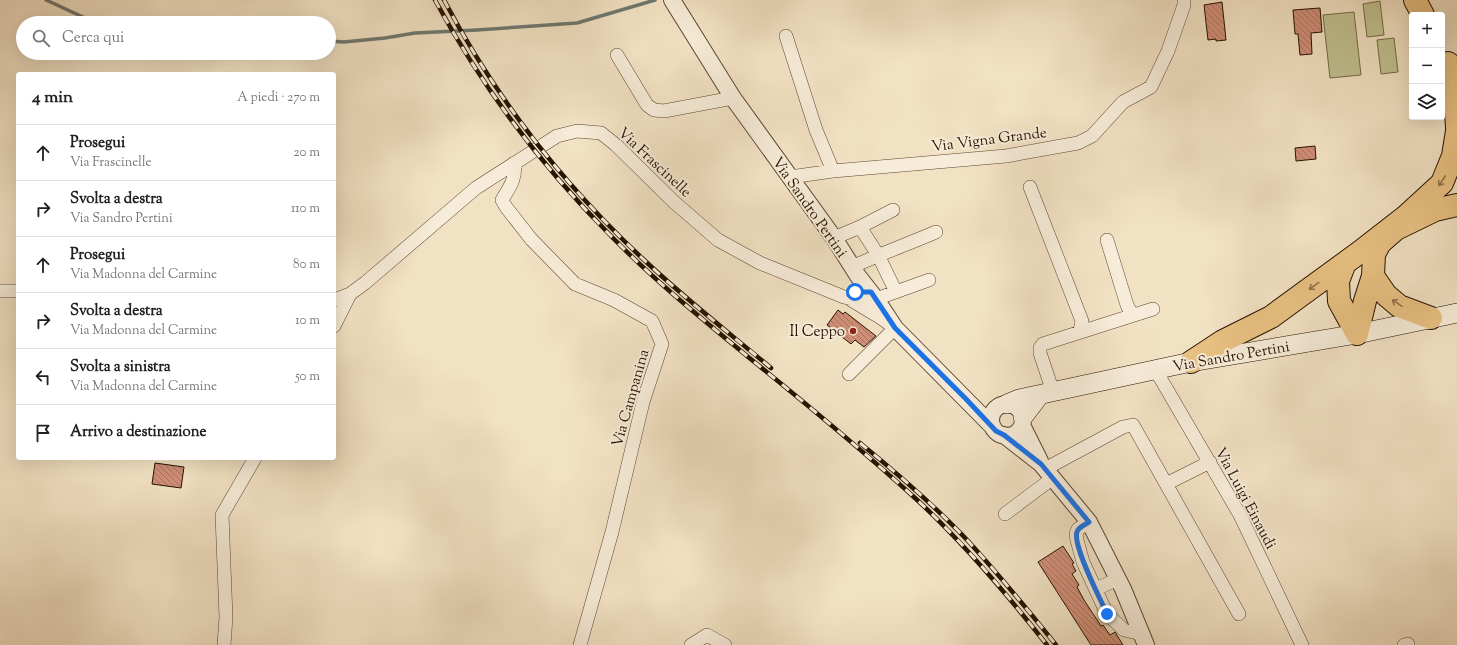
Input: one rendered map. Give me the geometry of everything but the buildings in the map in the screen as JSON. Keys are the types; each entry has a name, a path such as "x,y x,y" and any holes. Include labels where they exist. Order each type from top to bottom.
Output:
{"highway":[{"path":"1415,0 1421,12"},
{"path":"1449,65 1455,98 1457,127"},
{"path":"1191,362 1223,342 1271,317 1405,217 1442,183 1453,156 1457,131"},
{"path":"1357,334 1365,300 1373,276 1374,254 1380,243 1396,229 1435,210 1457,206"},
{"path":"1345,263 1338,281 1339,301 1357,334"},
{"path":"1373,276 1386,295 1399,306 1431,318"}],"main road":[{"name":"Via Sandro Pertini","path":"1004,405 1019,399 1155,369 1357,334 1457,313"},
{"path":"1023,421 1046,394"}],"street":[{"name":"Via Vigna Grande","path":"790,177 833,171 1006,156 1078,142 1092,136 1123,102 1151,87 1168,51 1184,5 1184,0"},
{"name":"Via Sandro Pertini","path":"673,2 733,98 834,238 895,328 999,431 1046,470"},
{"path":"786,36 816,130 833,171"},
{"path":"617,55 647,104 654,110 664,111 733,98"},
{"name":"Via Frascinelle","path":"336,299 350,294 365,283 476,188 557,136 577,131 601,134 616,145 674,202 718,240 760,264 847,296 895,328"},
{"name":"Via Campanina","path":"514,163 514,179 502,200 531,239 575,284 614,300 652,321 662,344 643,402 612,532 580,645"},
{"path":"1030,187 1082,321 1080,331"},
{"path":"834,238 860,227 893,210"},
{"path":"860,227 878,255 896,292"},
{"path":"847,296 855,292 859,286 855,271 878,255 936,232"},
{"path":"1107,240 1126,305 1132,315"},
{"name":"Via Frascinelle","path":"847,296 863,292 873,296 896,292 929,280"},
{"path":"0,291 16,290"},
{"path":"336,322 350,294"},
{"path":"1046,394 1040,353 1040,348 1043,344 1080,331 1154,309"},
{"path":"849,374 895,328"},
{"name":"Via Luigi Einaudi","path":"1155,369 1240,515 1302,645"},
{"name":"Via Sandro Pertini","path":"966,399 1004,405"},
{"path":"1023,421 1017,432 1009,436 999,431 992,417 996,409 1004,405 1016,406 1019,409 1046,470 1089,522 1118,579 1144,640"},
{"path":"1005,514 1046,470 1123,427 1133,425 1239,614"},
{"path":"224,645 226,617 222,514 254,460"},
{"path":"1166,484 1210,462"},
{"path":"1089,522 1078,529 1076,534 1083,562 1107,614 1124,630 1144,640"},
{"path":"1096,589 1118,579"},
{"path":"691,645 707,635 725,645"}],"green space":[{"path":"1380,1 1384,35 1367,37 1363,4"},
{"path":"1354,12 1361,75 1330,78 1323,15"},
{"path":"1394,38 1398,72 1381,74 1377,40"}],"waterway":[{"path":"46,0 81,16"},
{"path":"336,41 385,38 415,33 577,23 655,0"}],"railway":[{"path":"435,0 453,32 493,95 561,183 586,210 628,253 678,298 832,426 915,498 951,533 984,569 1047,645"},
{"path":"444,0 485,71 508,104 532,137 584,200 642,258 689,300 771,368"},
{"path":"860,443 916,491 969,542 1056,645"}],"place":[{"name":"Il Ceppo","path":"853,331"}],"route":[{"path":"855,292 849,295 858,292 871,292 895,328 996,431 1004,435 1041,464 1089,522 1078,529 1076,534 1077,540 1083,562 1107,614"}]}
